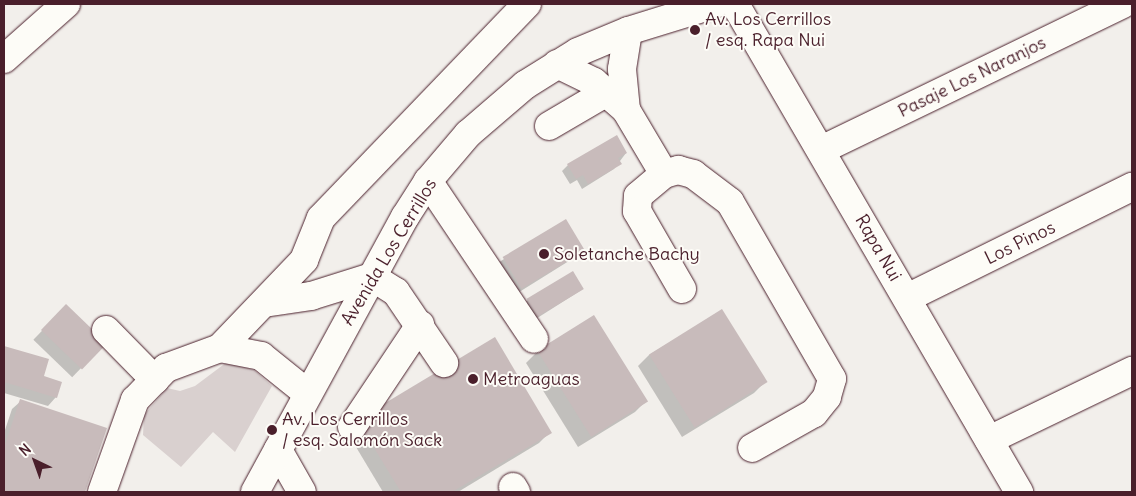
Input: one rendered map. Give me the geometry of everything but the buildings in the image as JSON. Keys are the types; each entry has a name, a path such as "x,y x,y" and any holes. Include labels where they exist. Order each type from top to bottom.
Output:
{"street":[{"path":"4,59 66,4"},
{"path":"102,492 131,409 155,380 172,365 220,348 306,257 321,218 527,4"},
{"name":"Avenida Los Cerrillos","path":"255,492 372,276 428,181 486,116 558,64 628,31 715,4"},
{"name":"Rapa Nui","path":"735,4 1019,492"},
{"name":"Pasaje Los Naranjos","path":"821,150 1123,4"},
{"path":"617,101 628,31"},
{"path":"558,64 617,101 664,174"},
{"path":"549,126 617,101"},
{"path":"682,288 637,210 638,196 664,174 678,170 692,174 730,202 832,379 827,398 814,413 752,448"},
{"path":"428,181 534,339"},
{"name":"Los Pinos","path":"907,298 1132,187"},
{"path":"264,303 311,296 372,276 396,292 444,363"},
{"path":"352,427 420,325"},
{"path":"106,330 155,380"},
{"path":"220,348 261,356 307,393"},
{"path":"989,440 1132,371"},
{"path":"278,450 302,492"}],"shaded area":[{"path":"227,362 254,370 272,386 235,452 213,432 181,467 143,435 144,415 167,388 180,391 195,386"}],"place":[{"name":"Av. Los Cerrillos / esq. Rapa Nui","path":"695,30"},
{"name":"Soletanche Bachy","path":"544,254"},
{"name":"Metroaguas","path":"473,379"},
{"name":"Av. Los Cerrillos / esq. Salomón Sack","path":"272,430"}]}
